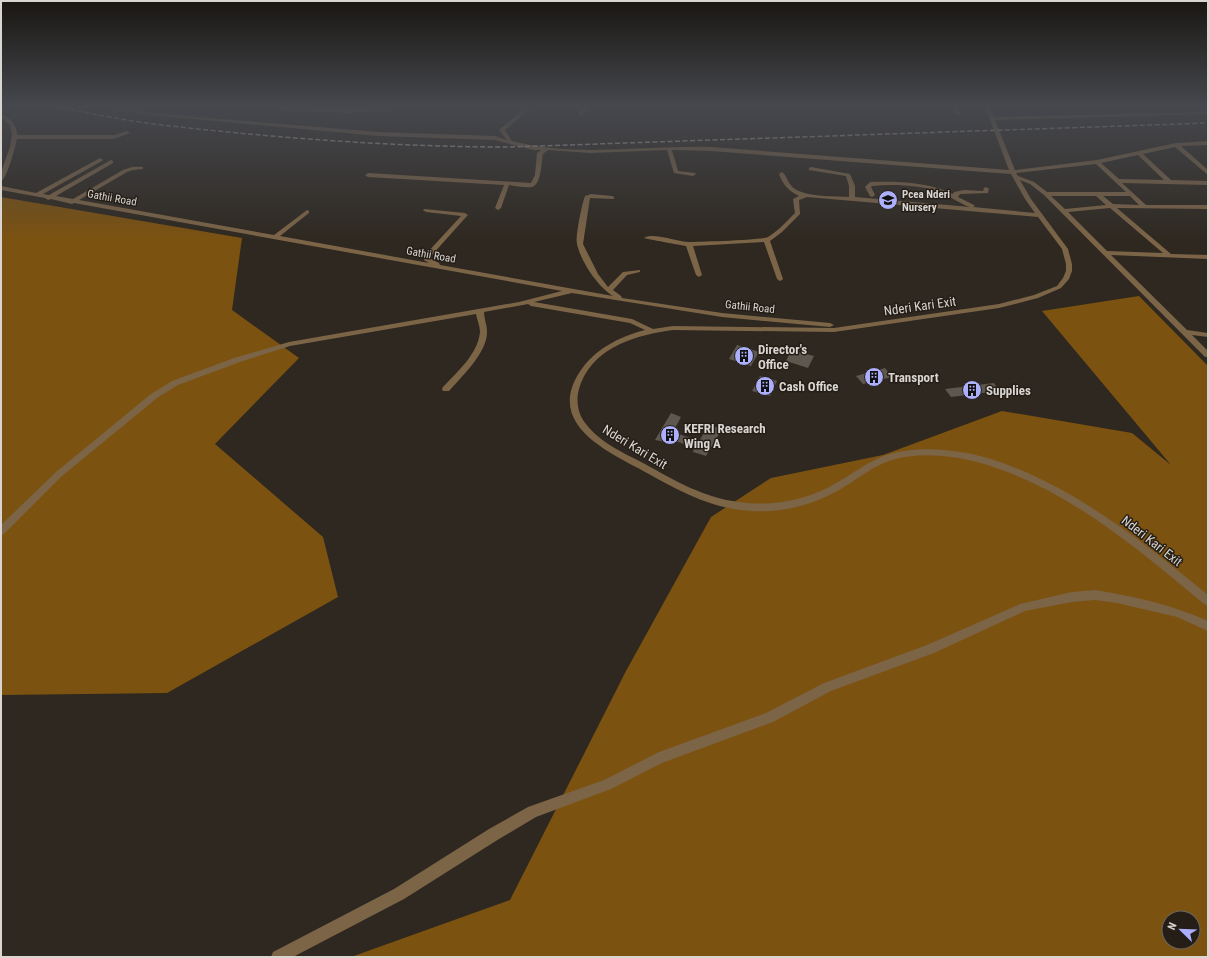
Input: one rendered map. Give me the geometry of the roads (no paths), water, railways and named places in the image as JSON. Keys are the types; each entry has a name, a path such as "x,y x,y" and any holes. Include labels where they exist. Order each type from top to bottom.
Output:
{"street":[{"path":"1,179 9,152"},
{"path":"368,175 507,184 534,184 539,169 540,153 542,152"},
{"path":"670,152 676,172 693,174"},
{"path":"743,152 1015,175 1097,162 1145,152"},
{"name":"Nderi Kari Exit","path":"1005,152 1015,175 1028,199 1061,244 1069,264 1068,275 1062,284 1055,289 1036,297 999,306 860,326 819,330 685,328 652,331 618,341 594,358 580,375 576,386 574,407 577,415 588,431 600,442 686,490 729,504 774,508 791,506 817,498 874,464 892,457 912,454 967,457 1011,471 1058,492 1085,507 1154,556 1208,602"},
{"path":"1184,152 1208,173"},
{"path":"1139,153 1169,182"},
{"path":"36,196 100,160"},
{"path":"48,198 111,162"},
{"path":"1097,162 1144,206"},
{"path":"72,202 125,171 132,168 141,168"},
{"path":"811,169 848,175 852,186 852,198"},
{"path":"782,174 789,188 803,195 1040,215"},
{"path":"1015,175 1032,183 1046,194 1208,355"},
{"path":"1119,181 1208,183"},
{"path":"498,208 507,184"},
{"path":"872,195 868,190 869,185 885,184 937,190 956,198 962,203 980,210"},
{"name":"Gathii Road","path":"1,188 36,196 232,228 274,238 628,301 749,318 860,326"},
{"path":"956,198 956,193 982,193 986,192 986,189"},
{"path":"1096,193 1170,256"},
{"path":"1046,194 1132,194"},
{"path":"647,238 660,237 677,243 689,244 766,240 780,231 798,213 796,199 803,195"},
{"path":"612,198 587,197 580,244 594,273 603,286 628,301"},
{"path":"1063,211 1110,206 1208,207"},
{"path":"426,210 465,215 427,258 430,262 445,268"},
{"path":"274,238 307,212"},
{"path":"766,240 780,278"},
{"path":"689,244 699,275"},
{"path":"1106,253 1208,257"},
{"path":"608,290 625,273 638,271"},
{"path":"1,531 31,499 65,468 154,396 175,383 237,360 289,344 526,303 572,291"},
{"path":"526,303 632,322 652,331"},
{"path":"446,389 470,361 481,341 483,330 480,311"},
{"path":"1184,332 1208,335"},
{"path":"278,957 399,894 494,834 533,812 607,785 659,758 769,718 828,687 930,649 1024,606 1078,596 1118,598 1178,613 1208,626"}],"place":[{"name":"Pcea Nderi Nursery","path":"888,200"},
{"name":"Director's Office","path":"744,356"},
{"name":"Transport","path":"874,377"},
{"name":"Cash Office","path":"765,386"},
{"name":"Supplies","path":"972,390"},
{"name":"KEFRI Research Wing A","path":"670,435"}]}
